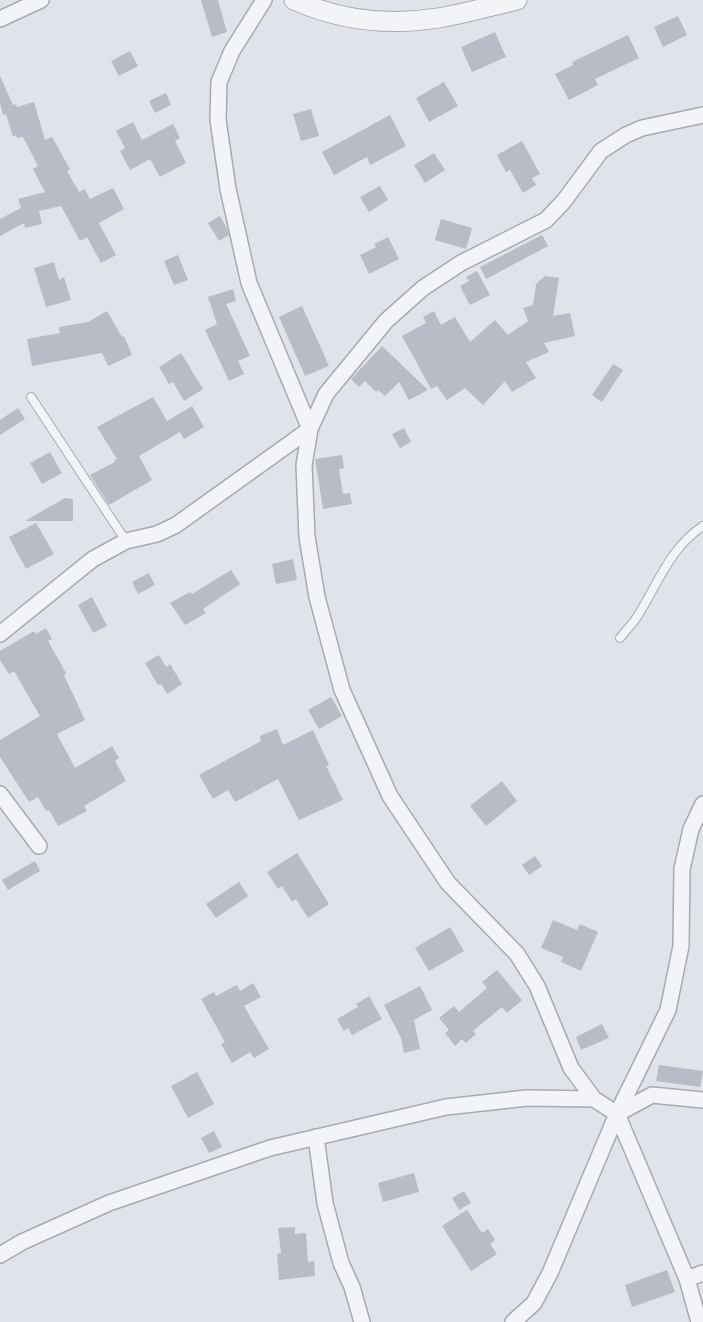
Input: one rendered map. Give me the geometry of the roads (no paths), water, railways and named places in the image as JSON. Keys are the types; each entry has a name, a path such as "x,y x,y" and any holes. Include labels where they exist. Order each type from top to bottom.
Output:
{"street":[{"path":"0,19 41,0"},
{"path":"264,0 232,51 219,82 218,120 228,189 249,283 310,429"},
{"path":"294,0 335,15 384,22 438,18 517,0"},
{"path":"699,1322 687,1279 617,1114 594,1099 571,1068 538,986 517,954 448,883 390,796 342,690 317,596 307,537 304,465 310,429 326,394 386,320 423,288 461,263 546,220 564,201 601,151 626,135 642,128 703,115"},
{"path":"0,634 93,559 126,541 157,534 176,525 310,429"},
{"path":"0,794 38,846"},
{"path":"512,1322 534,1303 550,1273 617,1114 668,1010 681,946 682,869 692,829 703,804"},
{"path":"617,1114 652,1095 703,1100"},
{"path":"0,1255 22,1242 109,1203 270,1148 446,1107 527,1098 594,1099"},
{"path":"316,1136 324,1203 341,1264 352,1286 362,1322"},
{"path":"687,1279 703,1273"}],"lane":[{"path":"31,397 126,541"},
{"path":"620,638 635,620 663,568 691,534 703,526"}]}
